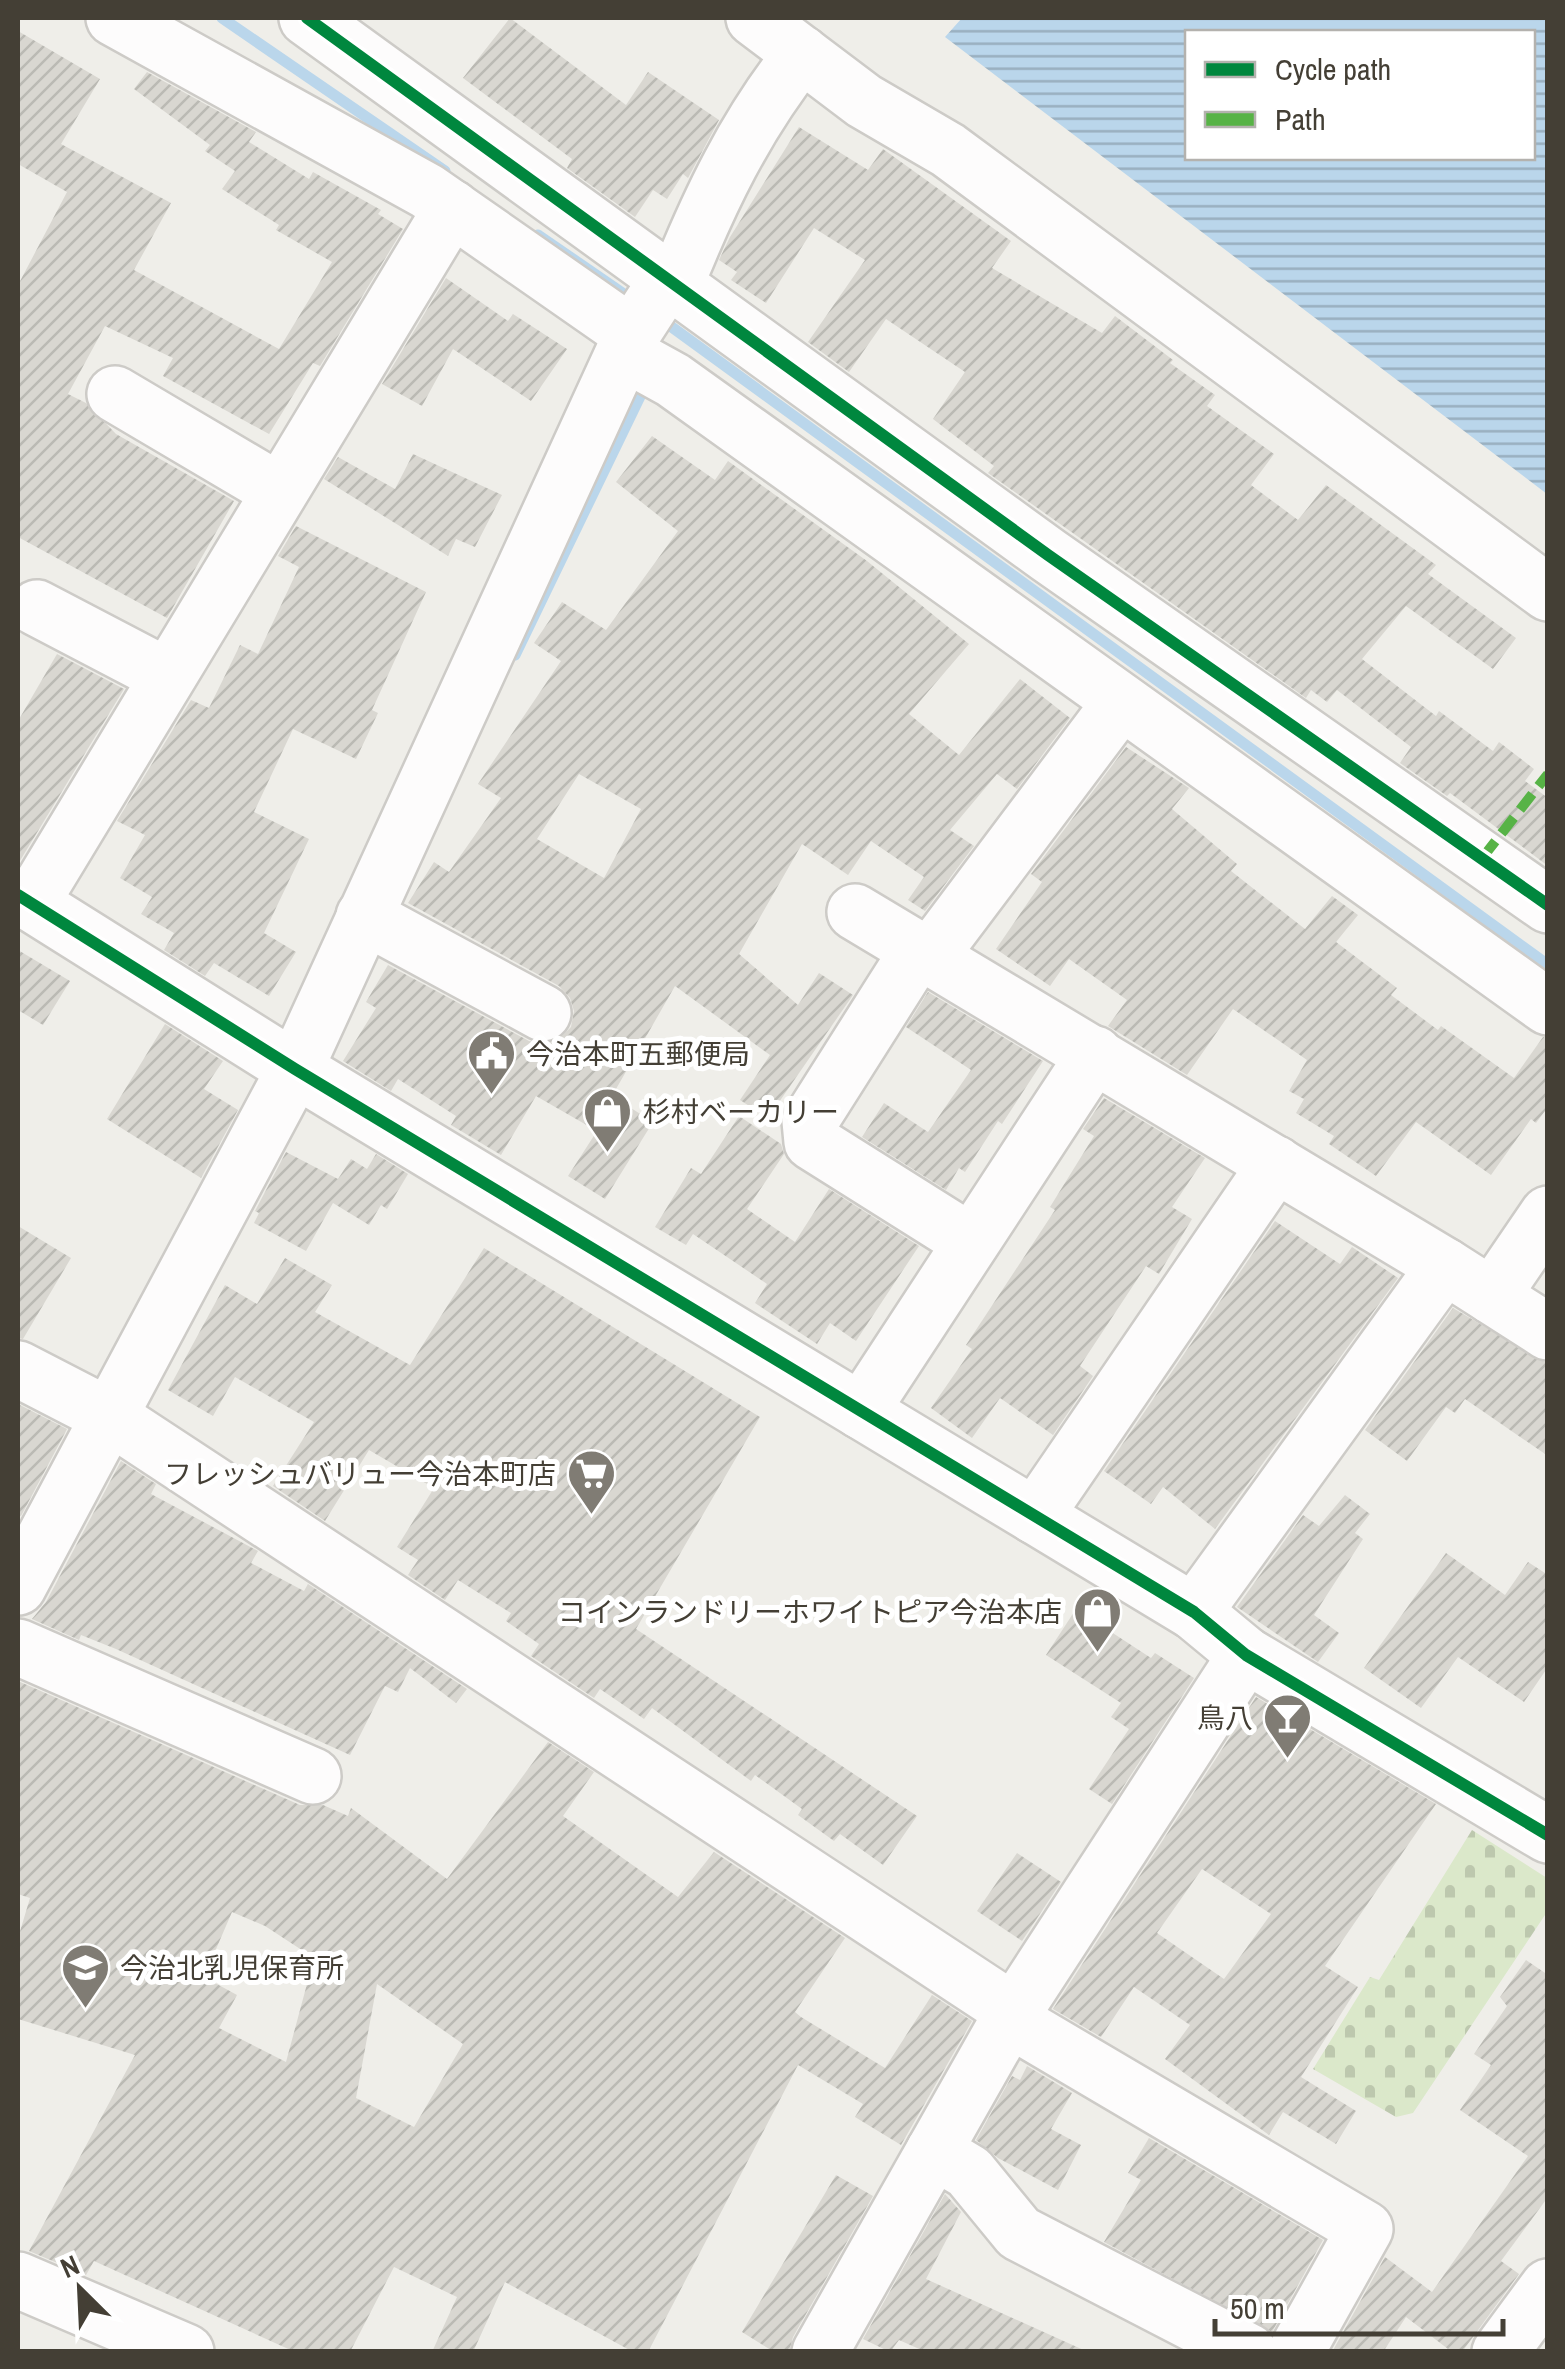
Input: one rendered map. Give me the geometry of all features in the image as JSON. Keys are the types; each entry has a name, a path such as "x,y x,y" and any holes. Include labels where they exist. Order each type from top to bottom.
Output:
{"street":[{"path":"114,18 452,208 649,312 1048,555 1436,881 1548,1008"},
{"path":"307,18 649,312 673,380 1121,702 1436,881 1548,904"},
{"path":"754,18 864,101 948,150 1548,593"},
{"path":"18,1587 295,1069 649,312 760,107 802,54"},
{"path":"452,208 167,676 24,899 295,1069 1194,1612 1246,1655 1548,1835"},
{"path":"116,394 279,490"},
{"path":"36,608 167,676"},
{"path":"972,1242 812,1142 810,1121 925,952 1121,702"},
{"path":"855,912 1445,1266 1548,1332"},
{"path":"364,916 543,1013"},
{"path":"861,1411 1094,1054"},
{"path":"1034,1516 1276,1164"},
{"path":"1492,1296 1548,1214"},
{"path":"1194,1612 1445,1266"},
{"path":"18,1369 109,1416 1011,2015 1365,2228 1296,2352"},
{"path":"18,1647 313,1776"},
{"path":"820,2352 1011,2015 1246,1655"},
{"path":"934,2151 968,2172 1019,2233 1249,2352"},
{"path":"18,2280 186,2352"},
{"path":"1500,2352 1548,2287"}],"green space":[{"path":"1472,1830 1547,1878 1547,1912 1413,2113 1396,2117 1313,2069 1370,1977 1379,1980"}],"water":[{"path":"962,18 1547,18 1547,494 945,37"}],"building":[{"path":"510,18 626,105 648,72 719,120 688,178 683,174 667,199 653,190 635,217 567,168 572,159 463,78"},
{"path":"18,31 100,79 61,144 171,203 134,270 279,349 332,262 276,230 279,225 222,189 235,171 205,151 210,145 134,89 147,72 256,132 249,142 309,179 313,172 381,210 378,214 403,229 320,366 313,363 269,434 163,376 173,358 105,326 68,394 86,403 116,434 234,501 167,618 18,537 18,285 67,192 18,164"},
{"path":"799,127 868,170 883,149 1011,241 992,268 1102,333 1115,316 1215,395 1207,406 1274,454 1251,485 1298,520 1326,485 1436,565 1428,574 1516,638 1493,669 1406,606 1362,659 1436,716 1439,711 1493,751 1499,742 1534,769 1525,781 1548,798 1548,866 1450,793 1447,796 1400,763 1411,747 1337,690 1327,702 1311,690 1306,698 988,473 994,466 933,419 965,372 886,319 849,372 808,342 865,260 814,228 766,303 731,280 737,272 719,260"},
{"path":"446,278 508,321 513,314 567,349 531,401 453,349 422,406 382,384"},
{"path":"652,436 715,480 728,461 867,561 969,644 909,714 959,755 1020,679 1070,718 1017,789 997,774 950,830 974,846 925,911 908,900 924,877 871,841 848,875 802,844 739,954 798,1005 819,973 853,995 768,1118 740,1100 770,1055 675,986 612,1096 653,1122 605,1199 568,1176 597,1131 536,1096 501,1155 451,1125 456,1116 398,1079 391,1091 343,1061 376,1008 366,1002 388,965 529,1041 545,1044 558,1040 571,1027 574,1011 570,998 559,986 408,903 434,862 449,872 501,798 478,784 561,661 534,643 562,602 606,630 678,531 616,482","holes":["579,774 641,809 604,878 537,839"]},
{"path":"413,454 502,495 475,547 456,539 448,556 324,479 338,457 395,489"},
{"path":"296,526 426,592 372,710 378,713 356,759 293,729 254,812 309,839 264,933 296,952 269,996 214,963 205,976 164,950 174,933 141,914 152,897 120,878 145,835 117,821 191,700 209,708 240,645 258,654 299,567 278,556"},
{"path":"57,654 124,689 18,864 18,721"},
{"path":"1126,747 1189,788 1172,809 1237,864 1231,871 1305,929 1332,896 1358,915 1336,942 1397,988 1391,995 1438,1030 1441,1026 1514,1078 1543,1037 1548,1038 1548,1107 1536,1123 1531,1119 1491,1175 1416,1122 1376,1176 1329,1144 1334,1136 1296,1113 1304,1099 1289,1091 1307,1060 1233,1009 1187,1075 1108,1026 1127,1000 1069,959 1050,986 996,949 1042,882 1031,874"},
{"path":"18,950 70,981 43,1025 18,1010"},
{"path":"928,992 1043,1061 1002,1124 998,1121 965,1172 959,1168 946,1190 862,1137 884,1103 928,1132 971,1070 906,1027"},
{"path":"165,1024 223,1061 204,1089 238,1110 201,1178 107,1119"},
{"path":"1104,1098 1205,1158 1172,1207 1192,1219 1159,1274 1146,1266 1080,1366 1093,1376 1053,1435 1000,1398 972,1438 931,1408 972,1349 966,1345 1055,1210 1050,1207 1094,1136 1083,1129"},
{"path":"739,1116 781,1144 784,1154 747,1209 795,1242 829,1189 919,1246 856,1341 830,1323 817,1344 755,1303 767,1284 693,1234 686,1245 655,1227 691,1168 701,1174"},
{"path":"286,1152 338,1179 351,1159 367,1169 376,1154 408,1174 387,1209 381,1205 369,1225 333,1203 306,1251 254,1223 259,1213 255,1211"},
{"path":"1275,1221 1340,1264 1352,1247 1398,1278 1215,1529 1163,1487 1151,1504 1104,1471"},
{"path":"18,1226 71,1258 23,1339 18,1338"},
{"path":"484,1248 760,1417 636,1629 917,1816 883,1865 840,1834 834,1841 798,1815 802,1809 755,1775 751,1781 652,1708 644,1719 600,1689 594,1698 531,1656 539,1644 506,1621 511,1613 458,1580 445,1600 408,1575 418,1560 397,1547 434,1488 369,1450 325,1521 273,1486 314,1422 235,1377 213,1416 168,1390 225,1285 257,1304 285,1258 332,1285 315,1312 410,1365"},
{"path":"1453,1308 1548,1364 1548,1456 1465,1399 1455,1413 1446,1407 1407,1461 1365,1430"},
{"path":"18,1404 67,1429 21,1516 18,1515"},
{"path":"121,1461 156,1484 151,1494 258,1551 251,1563 304,1591 308,1584 467,1689 456,1703 410,1668 398,1692 385,1686 350,1755 116,1649 81,1635 79,1640 32,1619 46,1602"},
{"path":"1345,1495 1370,1514 1355,1533 1363,1539 1314,1615 1339,1633 1318,1662 1237,1607 1303,1515 1319,1526"},
{"path":"1446,1553 1505,1595 1528,1562 1548,1575 1548,1667 1524,1702 1458,1657 1421,1708 1364,1668"},
{"path":"1076,1609 1151,1658 1155,1653 1194,1678 1112,1804 1089,1789 1129,1729 1111,1717 1121,1703 1046,1655"},
{"path":"18,1681 300,1805 323,1805 348,1816 351,1808 447,1879 548,1742 594,1772 563,1816 678,1897 714,1852 845,1938 795,2012 801,2017 885,2068 932,1995 972,2021 901,2145 855,2117 863,2104 798,2065 648,2352 633,2352 505,2282 473,2352 432,2352 457,2297 394,2267 350,2352 295,2352 94,2261 86,2275 29,2251 135,2055 18,2019 18,1938 30,1898 18,1894","holes":["232,1912 265,1926 314,1958 286,2062 219,2028 237,1995 204,1977","377,1984 463,2044 414,2127 356,2098"]},
{"path":"1256,1697 1436,1804 1325,1966 1358,1987 1301,2077 1356,2111 1336,2144 1283,2112 1269,2135 1165,2059 1190,2025 1134,1987 1101,2037 1053,2009","holes":["1202,1869 1271,1914 1224,1979 1157,1933"]},
{"path":"1017,1853 1061,1882 1022,1941 977,1911"},
{"path":"1526,1960 1548,1975 1548,2197 1501,2261 1519,2274 1462,2352 1452,2352 1406,2317 1383,2352 1332,2352 1385,2257 1432,2292 1528,2156 1460,2110 1491,2065 1474,2054 1507,2006 1500,1997"},
{"path":"1027,2066 1072,2093 1051,2129 1081,2145 1058,2190 998,2158 976,2140 1012,2076 1020,2080"},
{"path":"1149,2138 1323,2240 1272,2332 1104,2242 1141,2180 1128,2173"},
{"path":"836,2175 873,2196 793,2337 789,2352 774,2352 742,2332"},
{"path":"945,2194 961,2212 926,2279 1088,2352 926,2352 899,2340 890,2352 863,2339"}],"waterway":[{"path":"222,18 445,171"},
{"path":"538,235 634,301"},
{"path":"658,317 1548,965"},
{"path":"515,655 646,384"}],"marked path":[{"path":"1483,857 1548,774"}],"cycle path":[{"path":"307,18 1048,555 1548,905"},
{"path":"18,895 295,1069 1194,1612 1246,1655 1548,1835"}],"place":[{"name":"今治本町五郵便局","path":"491,1096"},
{"name":"杉村ベーカリー","path":"608,1154"},
{"name":"フレッシュバリュー今治本町店","path":"591,1516"},
{"name":"コインランドリーホワイトピア今治本店","path":"1097,1654"},
{"name":"鳥八","path":"1288,1760"},
{"name":"今治北乳児保育所","path":"85,2010"}]}
